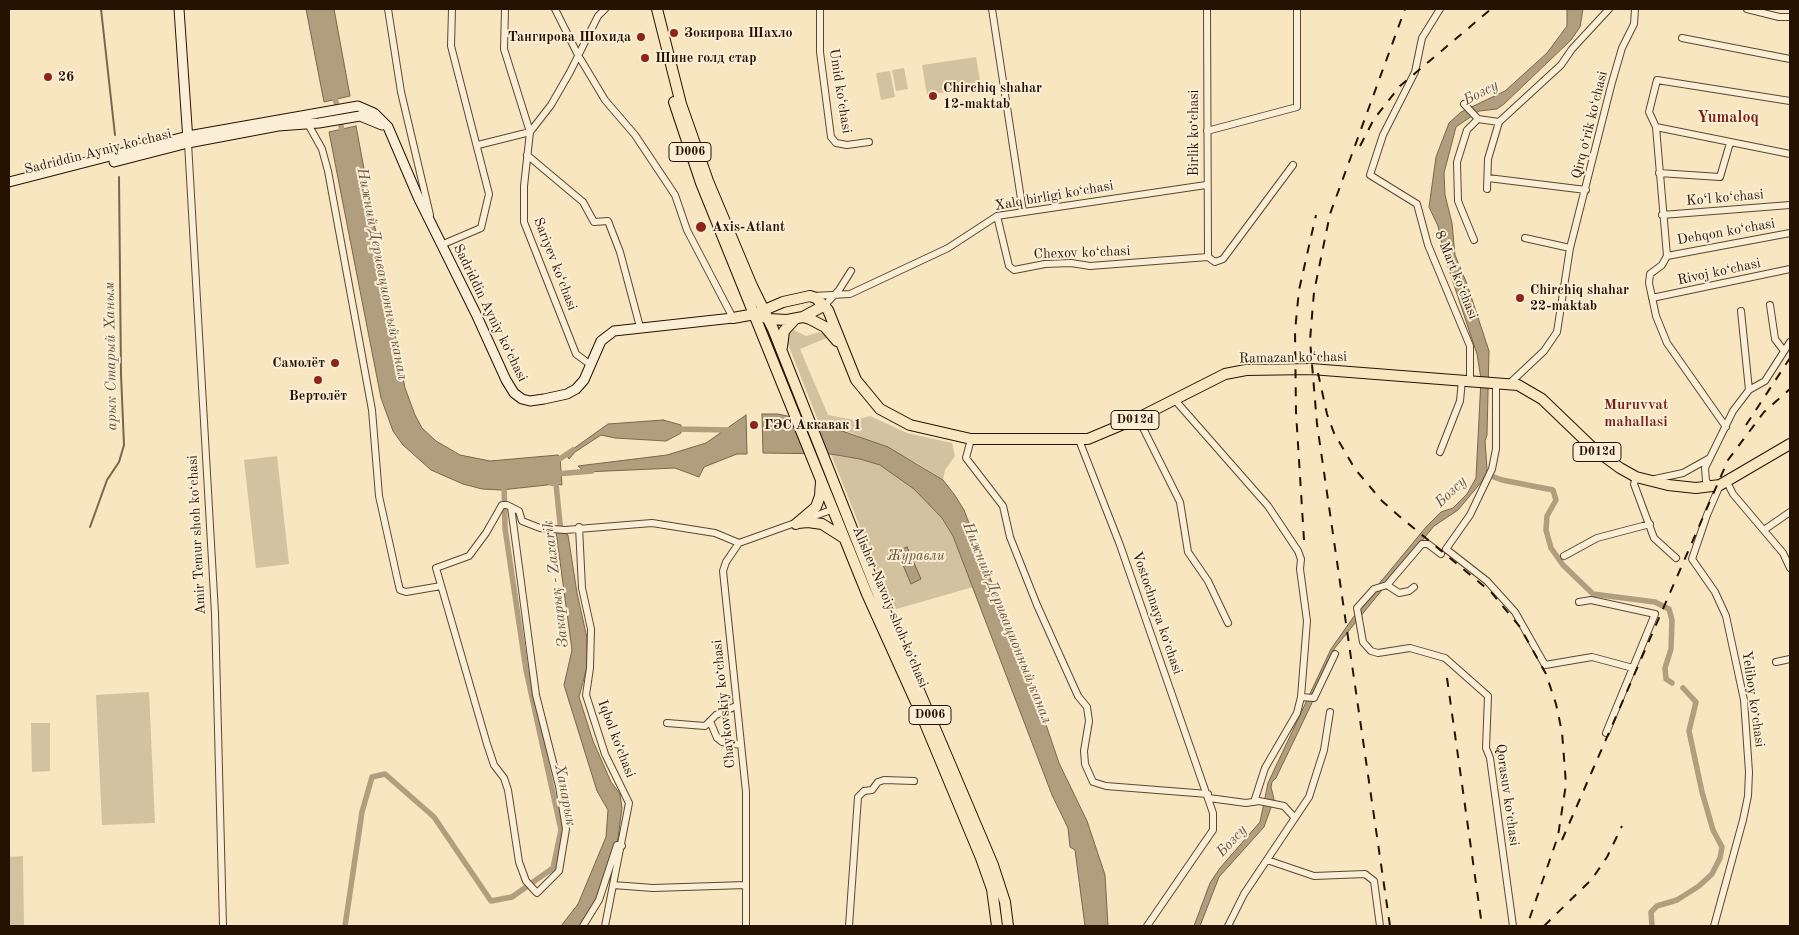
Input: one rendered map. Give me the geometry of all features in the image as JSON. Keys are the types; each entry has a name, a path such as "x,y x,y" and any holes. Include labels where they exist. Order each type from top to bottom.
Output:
{"main road":[{"name":"Amir Temur shoh ko‘chasi","path":"179,9 188,140"},
{"name":"D006","path":"651,9 664,70 686,140 749,288 782,350"},
{"name":"D006","path":"657,9 671,68 693,139 749,288"},
{"name":"Sadriddin Ayniy ko‘chasi","path":"9,182 316,112 352,105 361,106 376,115 386,125 433,229 476,314 506,380 518,396 535,401 567,394 583,382 599,345 607,335 618,329 701,323 733,318"},
{"name":"Sadriddin Ayniy ko‘chasi","path":"9,188 188,140 278,126 319,123 364,116 385,127 393,138"},
{"path":"733,318 745,308 749,288 765,298 782,302 810,296 825,305"},
{"path":"782,302 776,308 775,312 778,317 795,319"},
{"path":"733,318 750,322 765,321 782,302"},
{"name":"Ramazan ko‘chasi","path":"825,305 862,388 885,412 915,427 971,439 1080,440 1103,434 1218,377 1253,370 1333,369 1510,383 1532,391 1594,449 1639,478 1686,488 1721,485"},
{"name":"D012d","path":"782,350 782,335 795,319 825,305"},
{"path":"733,318 765,321"},
{"name":"D012d","path":"765,321 795,319 824,327 845,352"},
{"name":"D006","path":"765,321 791,402 819,471"},
{"name":"Alisher Navoiy shoh koʻchasi","path":"782,350 827,463 846,541 981,858 992,888 997,926"},
{"name":"D012d","path":"1721,485 1790,444"},
{"path":"796,524 811,513 819,502 822,486 819,471"},
{"name":"Alisher Navoiy shoh koʻchasi","path":"819,471 839,507 876,589 993,865 1006,902 1008,926"},
{"path":"796,524 808,522 822,524 838,532 846,541"}],"street":[{"name":"Sadriddin Ayniy ko‘chasi","path":"388,9 401,92 433,229"},
{"path":"441,245 481,228 489,194 478,145 451,46 452,9"},
{"name":"Sariyev ko‘chasi","path":"505,9 504,49 530,132 524,186 524,222 576,354 591,365"},
{"path":"555,9 578,55 605,100 635,135 675,195 686,230 733,318"},
{"path":"478,145 530,132 551,105 598,16 605,9"},
{"name":"Umid ko‘chasi","path":"820,9 820,52 831,137 836,143 842,144 868,142"},
{"path":"992,9 1023,212"},
{"name":"Birlik ko‘chasi","path":"1207,9 1208,131 1206,185 1208,257"},
{"path":"1208,131 1297,106 1297,9"},
{"name":"8 Mart ko‘chasi","path":"1440,9 1422,38 1411,82 1395,107 1383,135 1370,175 1417,204 1428,245 1470,346 1466,381 1440,452"},
{"path":"1487,189 1488,159 1499,122 1561,65 1572,49 1610,9"},
{"name":"Qirq o‘rik ko‘chasi","path":"1510,383 1534,361 1557,332 1570,248 1611,86 1622,48 1634,24 1635,9"},
{"path":"1748,9 1779,17 1790,17"},
{"path":"1682,38 1790,59"},
{"path":"1726,427 1667,343 1656,316 1650,274 1662,265 1667,256 1662,216 1656,127 1650,112 1657,80 1790,101"},
{"path":"1464,104 1478,119 1499,122"},
{"path":"1474,240 1458,201 1457,162 1467,130 1478,119"},
{"path":"308,124 322,149 328,171 372,410 380,496 400,590 406,592 441,586"},
{"path":"1656,127 1790,154"},
{"name":"Amir Temur shoh ko‘chasi","path":"188,140 215,613 223,926"},
{"path":"1659,173 1720,177 1730,143"},
{"path":"527,155 583,202 594,222 608,221 620,252 640,327"},
{"path":"1208,257 1215,262 1223,259 1293,165"},
{"path":"1488,178 1586,190"},
{"name":"Xalq birligi ko‘chasi","path":"810,296 850,294 948,248 997,216 1206,185"},
{"name":"Ko‘l ko‘chasi","path":"1662,216 1790,205"},
{"name":"Chexov ko‘chasi","path":"997,216 1009,266 1014,270 1045,264 1071,263 1090,266 1208,257"},
{"name":"Dehqon ko‘chasi","path":"1667,256 1790,233"},
{"path":"1525,238 1570,248"},
{"name":"Rivoj ko‘chasi","path":"1652,298 1790,269"},
{"path":"825,305 851,271 844,289 850,294"},
{"path":"1770,305 1775,339 1784,351"},
{"path":"1741,311 1749,390"},
{"path":"1790,342 1765,381 1749,390 1736,405 1704,474 1707,483 1721,485 1733,494 1783,553 1790,568"},
{"path":"1496,382 1496,449 1492,468 1470,515 1446,549 1487,580 1514,612 1545,666 1592,657 1633,668"},
{"path":"1174,399 1268,506 1301,558 1300,569 1306,618 1301,697 1297,713 1265,768 1257,801"},
{"path":"1138,418 1180,502 1188,552 1208,581 1228,623"},
{"path":"971,439 966,458 1003,506 1010,537 1037,605 1078,696 1087,707 1088,721 1084,746 1085,764 1093,782 1099,785 1257,801 1284,806 1294,817"},
{"name":"Vostochnaya ko‘chasi","path":"1080,440 1120,545 1213,813 1213,830 1147,926"},
{"path":"1676,558 1654,538 1634,484 1639,478 1672,477 1695,467 1711,456"},
{"name":"Yeliboy ko‘chasi","path":"1714,926 1743,820 1748,796 1749,772 1744,700 1726,616 1715,592 1692,559 1707,515 1721,485"},
{"path":"507,506 536,694 559,786 566,829 559,871 537,893 526,881 516,850 508,790 504,778 494,765 487,744 436,568 469,556 507,506"},
{"path":"507,506 519,511 522,520 540,528 565,530 579,527 652,523 715,533 739,543 839,507"},
{"path":"1764,530 1790,512"},
{"path":"1564,556 1597,538 1650,524"},
{"name":"Iqbol koʻchasi","path":"579,527 582,588 591,629 590,668 586,695 606,754 629,803 605,926"},
{"name":"Chaykovskiy ko‘chasi","path":"739,543 726,562 722,580 746,792 746,926"},
{"path":"1414,587 1399,593 1387,585 1422,544 1428,544 1441,554"},
{"name":"Qorasuv ko‘chasi","path":"1387,585 1374,589 1356,608 1363,642 1371,652 1378,653 1410,648 1444,658 1488,696 1486,748 1490,758 1513,926"},
{"path":"1579,602 1591,600 1655,614 1606,733"},
{"path":"1301,697 1314,698 1335,654"},
{"name":"Yeliboy ko‘chasi","path":"1776,662 1790,659"},
{"path":"668,723 705,726 736,706"},
{"path":"1228,926 1244,894 1309,797 1324,750 1330,712"},
{"path":"710,721 717,738 722,742 740,745"},
{"path":"849,926 858,797 864,791 872,790 878,782 884,780 914,781"},
{"path":"583,926 600,900 617,845 622,846"},
{"path":"1267,860 1314,876 1365,874 1374,881 1380,926"},
{"path":"613,885 653,888 746,885"}],"green space":[{"path":"976,57 981,87 927,95 922,65"},
{"path":"904,68 908,89 896,91 892,70"},
{"path":"890,71 895,97 881,100 876,73"},
{"path":"794,330 806,336 819,332 829,337 800,349 828,415 854,420 870,416 907,433 952,443 955,456 945,470 943,480 917,463 852,433 819,423 786,339 788,333"},
{"name":"Журавли","path":"831,454 880,465 900,477 927,500 942,518 953,536 973,587 893,610"},
{"path":"277,456 289,564 256,568 244,460"},
{"path":"149,692 155,823 102,825 96,695"},
{"path":"31,723 50,723 50,771 32,772"},
{"path":"23,856 24,926 9,926 9,857"}],"water":[{"path":"306,9 334,9 350,96 324,102"},
{"name":"Бозсу","path":"1567,9 1583,9 1580,27 1571,40 1504,104 1497,109 1479,111 1456,127 1444,173 1445,195 1452,223 1455,255 1467,284 1489,351 1487,435 1485,441 1487,469 1483,480 1458,510 1434,526 1334,649 1311,705 1276,778 1272,782 1271,787 1274,799 1264,827 1219,877 1200,926 1194,926 1210,883 1220,868 1260,822 1268,783 1331,649 1364,602 1426,527 1441,512 1453,508 1467,494 1476,478 1481,379 1477,354 1444,255 1438,226 1429,207 1436,157 1449,123 1461,112 1505,91 1547,53 1567,26"},
{"path":"356,126 405,388 422,428 436,441 460,455 490,461 558,455 560,457 562,485 501,490 482,489 463,484 431,470 403,445 393,431 381,398 329,132"},
{"path":"762,414 778,414 819,423 888,447 943,480 954,494 964,510 1036,695 1059,763 1087,821 1105,875 1108,926 1085,926 1075,850 1070,847 1068,828 1052,795 953,536 942,518 914,489 880,465 831,454 763,453"},
{"path":"746,415 747,454 737,454 704,467 699,477 675,468 585,472 578,466 667,455 706,443"},
{"path":"663,420 681,425 681,433 666,441 615,438 601,435 575,452 569,459 566,454 608,424"},
{"path":"560,531 568,535 577,593 587,638 587,667 579,697 593,741 611,782 620,794 622,808 618,838 599,895 581,926 561,926 578,904 606,837 608,810 597,791 564,685 572,650 556,532"},
{"path":"907,547 921,579 911,584 897,551"}],"waterway":[{"name":"арык Старый Ханым","path":"101,9 115,135"},
{"name":"Нижний Деривационный канал","path":"334,93 343,135"},
{"name":"арык Старый Ханым","path":"90,527 107,480 119,462 124,445 121,374 119,177"},
{"name":"Нижний Деривационный канал","path":"675,429 730,430"},
{"name":"Нижний Деривационный канал","path":"555,462 573,450"},
{"name":"Нижний Деривационный канал","path":"556,474 592,471"},
{"path":"1486,474 1502,480 1553,490 1556,500 1547,516 1546,530 1551,548 1563,565 1593,594 1655,602 1669,609 1672,620 1671,649 1665,668 1666,679 1672,683"},
{"name":"Ханарык","path":"345,926 362,812 372,777 385,774 434,817 491,901 512,897 553,868 561,830 526,670 505,528 504,483"},
{"name":"Закарық - Zaxarik","path":"551,483 556,484 561,533"},
{"path":"1652,926 1651,912 1657,906 1677,900 1699,886 1712,874 1720,858 1722,847 1713,830 1702,792 1689,731 1696,702 1683,688"}],"railway":[{"path":"1390,926 1317,424 1310,340 1314,292 1330,214 1405,9"},
{"path":"1360,146 1374,119 1400,86 1491,9"},
{"path":"1304,540 1296,412 1295,331 1299,290 1316,215"},
{"path":"1746,425 1790,358"},
{"path":"1318,373 1327,414 1334,433 1355,469 1382,501 1491,592 1520,627 1546,674 1556,704 1562,732 1566,784 1558,836 1527,926"},
{"path":"1562,840 1728,460 1764,412 1790,389"},
{"path":"1447,678 1482,926"},
{"path":"1544,926 1592,879 1607,857 1622,826"}],"place":[{"name":"Зокирова Шахло","path":"674,33"},
{"name":"Тангирова Шохида","path":"641,37"},
{"name":"Шине голд стар","path":"645,58"},
{"name":"26","path":"48,77"},
{"name":"Chirchiq shahar 12-maktab","path":"933,96"},
{"name":"Axis-Atlant","path":"701,227"},
{"name":"Chirchiq shahar 22-maktab","path":"1520,298"},
{"name":"Самолёт","path":"335,363"},
{"name":"Вертолёт","path":"318,380"},
{"name":"ГЭС Аккавак 1","path":"754,425"}],"district":[{"name":"Yumaloq","path":"1728,118"},
{"name":"Muruvvat mahallasi","path":"1636,414"}]}
